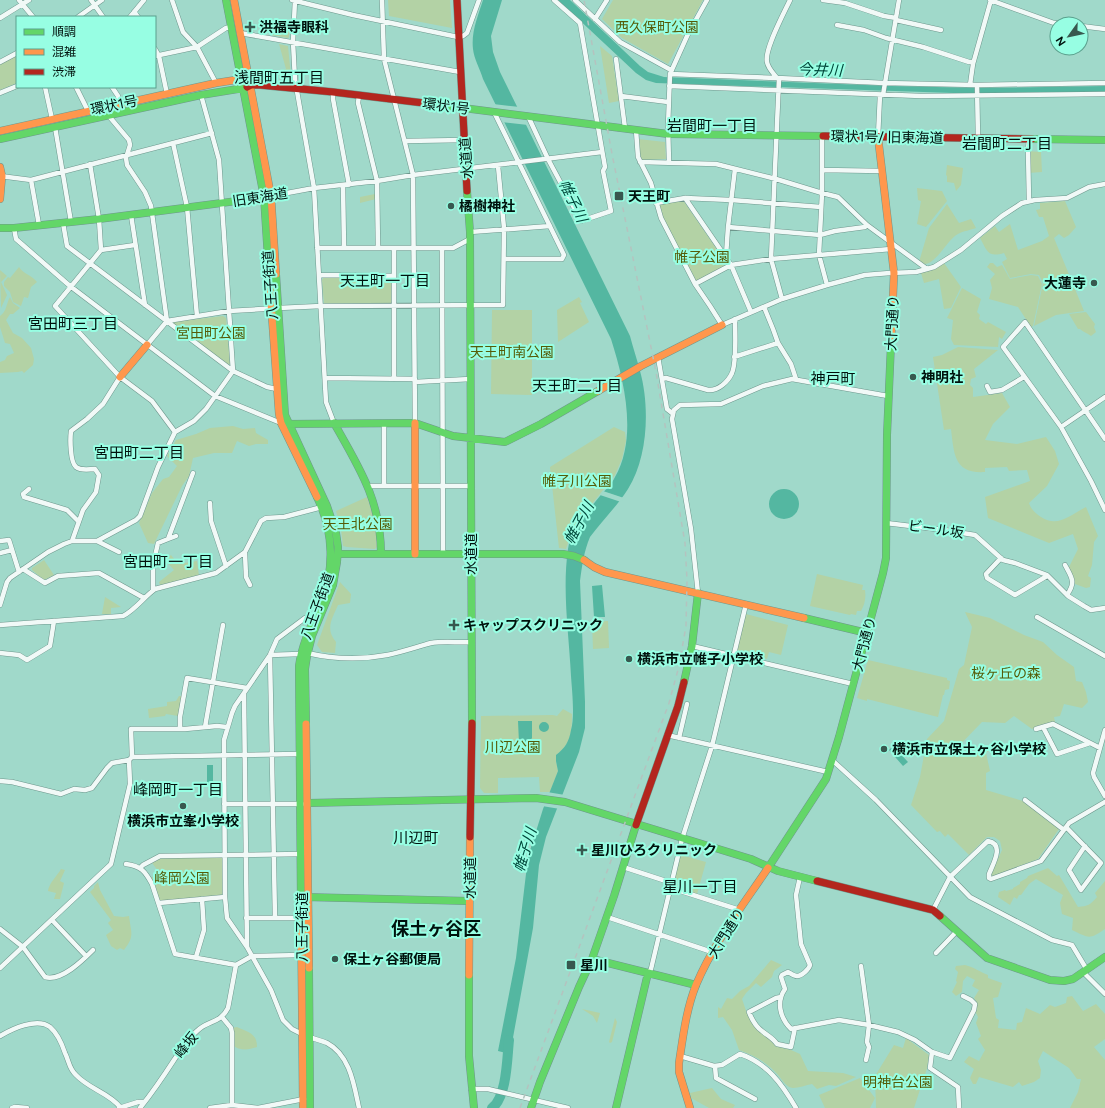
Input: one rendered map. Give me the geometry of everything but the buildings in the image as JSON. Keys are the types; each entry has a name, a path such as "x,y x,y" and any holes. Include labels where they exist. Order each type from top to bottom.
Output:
{"main road":[{"path":"226,0 242,79"},
{"name":"八王子街道","path":"234,0 247,86 268,197 285,415 292,434 328,505 332,517 338,554 337,569 331,592 304,654 299,673 300,754 305,804 302,854 305,897 302,918 302,955 306,1035"},
{"name":"水道道","path":"457,0 470,232 471,799 469,901 469,1056 474,1108"},
{"name":"環状1号","path":"0,131 216,83 242,79 247,86"},
{"name":"環状1号","path":"0,139 247,86 296,88 527,116"},
{"path":"527,116 668,134"},
{"name":"環状1号/ 旧東海道","path":"668,134 1105,140"},
{"name":"大門通り","path":"690,1108 679,1072 680,1056 687,1016 696,984 712,952 826,779 885,565 888,396 894,273 878,137"},
{"path":"0,167 0,199"},
{"name":"旧東海道","path":"0,228 67,223 268,197"},
{"name":"八王子街道","path":"276,308 278,414 281,424 322,507 330,535 332,561 327,587 305,637 304,654 306,1099 303,1108"},
{"path":"281,424 415,423 453,436 505,442 541,424 618,378 722,325"},
{"path":"120,377 147,345"},
{"path":"334,423 373,500 379,522 381,554"},
{"path":"415,423 415,554"},
{"path":"338,554 563,554 574,556 586,561 605,572 867,633"},
{"path":"531,1108 579,986 592,959 607,917 636,824 686,680 692,646 698,593"},
{"path":"305,804 315,802 369,800 543,798 565,802 751,860 778,871 933,910 987,958 1050,980 1064,981 1073,979 1105,957"},
{"path":"305,897 469,901"},
{"path":"592,959 696,984"},
{"path":"616,1108 648,973"},
{"name":"八王子街道","path":"306,1099 310,1108"}],"street":[{"path":"0,18 20,2 29,0"},
{"path":"91,0 102,16"},
{"path":"80,16 102,0"},
{"path":"131,16 144,0"},
{"path":"174,0 183,32 197,47 216,83"},
{"path":"334,423 326,402 314,188 296,88 293,42 294,0 353,15 458,37 467,33 479,0"},
{"path":"382,0 384,59 413,175 415,423"},
{"path":"527,116 581,221 611,211 603,171 605,167 580,23 554,0"},
{"path":"574,0 620,42 671,72 884,83 970,85 1105,82"},
{"path":"595,19 607,0"},
{"path":"669,162 668,102 671,72 688,34 707,0"},
{"path":"782,299 771,259 776,179 779,90 778,78 767,62 766,55 790,0"},
{"path":"823,0 845,3 884,16 941,30"},
{"path":"878,137 881,95 899,0"},
{"path":"970,85 973,62 990,0 1049,20"},
{"path":"20,2 32,16"},
{"path":"134,12 137,16"},
{"path":"837,25 864,30 892,40 973,62"},
{"path":"167,94 157,56 197,47 226,28 231,27"},
{"path":"1089,27 1105,29"},
{"path":"240,33 460,72"},
{"path":"0,62 16,54"},
{"path":"616,59 625,128"},
{"path":"977,85 978,138"},
{"path":"0,93 16,86"},
{"path":"669,86 881,95 977,96 1105,94"},
{"path":"46,88 52,119"},
{"path":"76,88 88,111"},
{"path":"113,88 118,96 120,104"},
{"path":"333,92 349,184"},
{"path":"0,605 7,582 48,552 72,541 97,540 128,525 140,516 158,466 175,432 194,420 206,409 233,371 219,160 201,95"},
{"path":"359,95 358,103 378,181 378,248"},
{"path":"621,96 668,102"},
{"path":"107,107 108,115 129,140 130,145 127,155 127,165 145,192 151,206 167,321"},
{"path":"496,112 564,255 562,259 504,259"},
{"path":"55,127 62,171 67,223 67,246 233,371 267,387 277,390"},
{"path":"636,130 640,162 651,183 661,218 695,284 722,325 782,299 827,285 865,275 916,272 934,267 961,250 1013,208 1028,201 1067,198 1089,187 1105,184"},
{"path":"1,176 31,180 212,133"},
{"path":"822,136 822,207 819,255 827,285"},
{"path":"1028,201 1029,139"},
{"path":"405,141 464,140"},
{"path":"173,143 187,207 197,316"},
{"path":"548,159 602,152"},
{"name":"旧東海道","path":"268,197 314,188 548,159"},
{"path":"640,162 716,164 838,197 891,246 927,269"},
{"path":"90,164 99,219 101,250"},
{"path":"147,345 167,321 229,311 321,306 503,305 504,228 498,166"},
{"path":"726,256 735,169"},
{"path":"822,170 882,171"},
{"path":"31,180 39,226"},
{"path":"343,185 344,248"},
{"path":"656,202 685,198 822,207"},
{"path":"685,198 726,256 751,312"},
{"path":"130,215 145,305"},
{"path":"728,227 820,235 835,231 865,228 867,225"},
{"path":"470,232 504,228 550,226"},
{"path":"14,228 16,239 70,286 215,396 281,424"},
{"path":"317,248 452,248 470,239"},
{"path":"135,245 101,250 55,306 120,377 152,401 175,432"},
{"path":"695,284 731,265 771,259 891,246"},
{"path":"394,248 394,379"},
{"path":"442,248 443,553"},
{"path":"319,275 394,276"},
{"path":"764,307 774,329 778,343 790,364 796,379"},
{"path":"662,379 666,378 712,390 719,388 732,373 735,319"},
{"path":"1105,439 1025,322 1003,347 1060,427 1091,481 1105,510"},
{"path":"734,357 778,343"},
{"path":"658,357 667,409 672,413"},
{"path":"72,541 83,510 96,492 99,475 95,469 81,469 75,466 70,442 71,431 88,419 103,404 120,377"},
{"path":"988,386 990,392 1002,390 1024,377"},
{"path":"325,378 443,381 470,379"},
{"path":"698,593 691,529 672,419 672,413 674,410 680,405 721,404 763,386 792,378 888,396"},
{"path":"1060,427 1105,397"},
{"path":"384,423 384,486"},
{"path":"168,539 193,473"},
{"path":"367,486 471,486"},
{"path":"29,489 23,494 24,497 67,510 78,522"},
{"path":"210,503 211,521 226,566"},
{"path":"0,625 122,616 129,613 153,590 162,586 216,573 244,553 261,521 266,518 284,517 322,507"},
{"name":"ビール坂","path":"886,523 975,535 1003,560 1015,563 1047,576 1067,595 1091,610 1105,608"},
{"path":"153,590 153,565 158,543 176,536"},
{"path":"0,541 9,540 21,571 45,583 58,576 99,573 144,598"},
{"path":"97,540 119,552"},
{"path":"0,553 12,550"},
{"path":"244,553 246,577 250,585"},
{"path":"1001,558 986,574 987,578 1015,595 1018,596 1047,576"},
{"path":"1066,565 1073,582 1072,588 1067,595"},
{"path":"648,973 651,969 682,838 712,746 746,604"},
{"path":"314,617 305,618 277,639 270,656 247,688 232,713 227,728 224,740 223,755 225,897 227,918 247,947 273,994 283,1020 292,1029 327,1043 345,1060 350,1072 359,1108"},
{"path":"1037,617 1105,656"},
{"path":"0,653 18,655 27,660 50,646 54,621"},
{"path":"205,727 223,625"},
{"path":"270,656 304,654 371,658 433,643 471,642"},
{"path":"692,646 853,684"},
{"path":"270,656 275,918"},
{"path":"180,728 180,717 187,678 247,688"},
{"path":"244,693 247,947"},
{"path":"679,738 687,704"},
{"path":"1036,729 1053,724 1105,754"},
{"path":"0,968 112,864 130,784 131,729 205,727 227,728"},
{"path":"1043,727 1057,754 1090,744"},
{"path":"1105,730 1093,773 1105,796"},
{"path":"668,735 828,772"},
{"path":"0,781 10,781 61,794 74,790 85,790 92,788 112,763 131,758 300,754"},
{"path":"832,760 876,800 970,897 1052,940 1072,945 1086,971 1105,994"},
{"path":"1025,800 1065,828 1086,846 1101,863 1081,890 1069,870 1086,846"},
{"path":"933,910 950,877 988,841 996,844 998,849 989,874 989,878 991,879 1040,861 1065,828 1105,802"},
{"path":"224,804 305,804"},
{"path":"140,868 160,856 302,854"},
{"path":"126,864 140,868 147,875 152,884 175,954 236,965 252,956 302,955"},
{"path":"623,867 671,886 740,910"},
{"path":"800,877 796,895 801,944 810,965 809,968 799,976 788,972 782,975 781,981 786,989 779,1003 785,1023 791,1029 839,1020 869,1025 898,1032 915,1040 932,1052 950,1058 974,1010 975,1004 963,996"},
{"path":"159,903 225,897"},
{"path":"196,957 204,930 202,899"},
{"path":"607,917 712,952"},
{"path":"246,918 302,918"},
{"path":"52,920 86,956"},
{"path":"0,929 23,947 47,978 56,977 63,974 94,950"},
{"path":"936,953 957,930"},
{"path":"232,1105 232,1032 231,1028 222,1017 228,1008 236,965"},
{"path":"861,966 869,1025 867,1042 869,1047 866,1060"},
{"path":"781,997 776,998 749,1012 753,1022 761,1031 774,1039 777,1044 791,1047 795,1028"},
{"name":"峰坂","path":"140,1108 188,1040 201,1027 222,1017"},
{"path":"0,1036 30,1023 46,1024 57,1036 71,1069 76,1076 88,1086 114,1100 119,1108 138,1102 144,1102"},
{"path":"932,1052 930,1068 958,1087 959,1108"},
{"path":"680,1056 715,1066 722,1066 740,1054 751,1058 760,1063 776,1078 796,1108"},
{"path":"715,1066 716,1078 755,1099"},
{"path":"471,1089 488,1089 568,1108"},
{"path":"210,1108 232,1105 258,1108 306,1099"},
{"path":"283,1108 284,1102"},
{"path":"12,1108 27,1108"}],"green space":[{"path":"388,0 450,0 452,28 389,16"},
{"name":"西久保町公園","path":"613,0 703,0 668,64 622,38 602,19"},
{"path":"283,25 290,25 288,38 271,35 270,30"},
{"path":"279,44 288,46 291,77 289,79 280,77 278,72 286,69"},
{"path":"600,46 612,56 619,101 609,103"},
{"path":"16,56 16,83 0,90 0,64"},
{"path":"638,139 665,142 666,159 641,160"},
{"path":"1028,151 1041,152 1042,172 1028,173"},
{"path":"947,165 963,168 961,185 956,191 954,183 947,182"},
{"path":"917,188 942,191 947,201 926,227 917,224 921,201 918,200"},
{"path":"375,194 376,199 360,203 360,197"},
{"name":"帷子公園","path":"683,200 727,264 696,283 662,217 657,203"},
{"path":"1065,201 1076,227 1064,238 1059,234 1054,238 1084,311 1056,315 1034,326 1043,283 1039,275 1031,274 1010,278 1002,262 1007,259 1004,253 994,255 991,254 986,250 980,238 995,226 999,232 1010,224 1018,250 1042,241 1049,236 1043,217 1039,217 1036,210 1040,209 1040,203"},
{"path":"947,204 959,223 971,219 976,228 953,237 939,254 929,263 924,264 919,262 929,228"},
{"path":"944,263 961,287 951,308 944,309 939,279 924,283 921,273 936,268"},
{"path":"990,263 993,263 997,267 1002,265 1010,279 1031,275 1038,276 1042,284 1033,326 1031,327 1018,307 989,299 992,288 990,280 995,274 987,267"},
{"path":"19,267 37,282 31,287 28,298 24,297 21,306 13,302 10,292 4,286 4,282 8,277 10,278"},
{"path":"0,270 7,276 1,282 7,295 1,308"},
{"path":"324,277 390,278 392,280 393,303 324,304 322,280"},
{"path":"962,288 981,299 977,312 980,315 979,319 986,324 988,322 1006,332 1002,339 999,337 998,347 954,345 951,339 953,320 947,318"},
{"path":"10,297 13,303 20,308 13,314 10,314 6,320 13,333 22,338 31,348 34,359 33,365 24,373 22,371 0,373 0,362 5,360 7,356 14,353 10,344 5,343 0,327 0,316 5,310"},
{"path":"579,297 582,302 580,303 589,322 558,342 557,310"},
{"name":"天王町南公園","path":"492,310 532,310 532,395 491,394"},
{"path":"1086,312 1095,324 1094,327 1096,332 1091,336 1078,329 1069,314"},
{"name":"宮田町公園","path":"223,316 226,318 230,364 227,365 172,322"},
{"path":"958,347 998,350 974,369 976,377 971,379 970,385 973,388 973,397 1002,393 1010,407 993,424 985,440 1017,444 1046,437 1055,451 1059,464 1047,486 1029,503 1032,509 1047,520 1058,521 1069,517 1086,507 1098,536 1094,542 1092,565 1088,576 1091,578 1090,587 1086,588 1075,584 1069,567 1078,549 1073,534 1049,543 988,518 985,497 1030,481 1027,470 1009,471 1007,467 985,468 985,472 975,472 967,470 961,466 958,461 953,447 951,429 944,430 933,357 942,355"},
{"path":"233,426 243,429 255,428 256,433 268,440 268,444 256,444 249,446 237,441 232,453 214,453 193,458 189,476 182,486 154,544 148,543 139,523 152,493 163,479 169,477 177,466 167,456 176,440 210,428"},
{"name":"帷子川公園","path":"614,427 625,432 626,441 622,459 615,475 573,528 566,549 559,548 550,467"},
{"name":"天王北公園","path":"367,497 375,522 377,547 375,549 343,546 341,529 336,511"},
{"path":"171,555 178,564 197,561 199,576 160,585 159,582 174,570 165,560"},
{"path":"44,560 54,575 44,580 32,570 32,568"},
{"path":"817,574 863,585 862,590 865,590 865,598 861,611 857,611 856,615 850,615 810,606"},
{"path":"340,582 351,594 350,603 338,605 332,619 330,628 336,642 335,653 322,652 317,645"},
{"path":"105,597 121,607 111,608 111,614 102,614"},
{"name":"桜ヶ丘の森","path":"965,612 990,618 1024,635 1043,642 1057,655 1074,667 1076,681 1082,682 1088,702 1082,708 1064,704 1060,716 1054,717 1055,722 1032,729 1014,716 1005,723 982,722 955,750 963,757 984,746 990,750 986,753 990,771 986,773 986,790 1023,801 1059,829 1038,859 992,877 991,874 1002,850 1000,841 994,837 987,837 969,855 948,834 945,837 940,831 937,832 911,805 920,777 927,739 944,721 959,669 964,665 972,627"},
{"path":"746,614 788,625 781,655 769,652 767,659 737,651"},
{"path":"608,621 609,648 593,649 592,622"},
{"path":"868,660 947,678 947,680 950,681 949,689 945,690 943,695 938,717 867,699 867,701 857,698"},
{"path":"179,696 182,696 178,716 166,714 165,716 149,718 148,709 167,706 167,702 176,701"},
{"name":"川辺公園","path":"563,709 572,714 572,726 568,742 556,755 558,771 550,792 540,792 539,777 498,778 498,793 484,793 480,788 481,716 557,716"},
{"path":"681,855 706,862 697,894 672,887"},
{"name":"峰岡公園","path":"160,858 223,858 223,893 221,895 159,900 151,878 159,872 152,863"},
{"path":"1048,868 1057,876 1059,875 1078,907 1089,905 1097,897 1095,893 1105,881 1105,929 1089,937 1072,930 1073,918 1062,914 1060,903 1063,895 1036,879 1029,884 1017,899 1014,897 1010,905 998,897 999,892 1013,889 1028,876"},
{"path":"61,869 65,870 60,881 64,883 60,899 54,899 56,893 48,891 51,882"},
{"path":"98,882 100,890 114,916 129,916 131,938 124,950 120,948 117,950 111,946 106,935 113,930 108,923 111,920 90,892"},
{"path":"771,960 782,965 774,971 772,977 761,987 756,983 742,999 752,1023 775,1046 800,1054 808,1071 843,1073 856,1077 836,1086 829,1085 817,1089 812,1084 793,1088 787,1085 775,1071 765,1063 750,1054 739,1050 732,1030 723,1017 718,1018 718,1007 721,1009 727,998 732,999 740,991 749,986"},
{"path":"965,965 988,975 988,978 1002,983 998,997 993,998 996,1018 999,1020 998,1028 1016,1030 1017,1023 1022,1022 1026,1008 1040,1014 1050,1005 1055,1007 1066,1003 1067,997 1072,996 1083,1011 1096,1004 1105,1014 1105,1039 1094,1047 1105,1060 1105,1108 1070,1108 1078,1092 1081,1079 1077,1079 1069,1068 1043,1051 1038,1061 1041,1070 1040,1078 1034,1082 1022,1086 1019,1082 1013,1087 979,1077 976,1084 973,1084 970,1078 974,1069 964,1062 969,1056 979,1061 985,1050 978,1039 981,1036 976,1023 978,1017 975,1011 977,1003 974,998 979,990 972,986 975,980 967,976 963,981 962,992 956,996 952,992 957,982 958,972 955,969 956,966"},
{"path":"582,1009 600,1013 597,1023 593,1016"},
{"path":"615,1018 617,1022 612,1042 610,1043 609,1042"},
{"path":"237,1027 254,1036 257,1042 257,1047 244,1049 232,1045 232,1028"},
{"name":"明神台公園","path":"906,1038 929,1055 927,1068 914,1108 876,1108 875,1076 894,1045 903,1048"},
{"path":"860,1078 875,1098 870,1108 825,1108 819,1095"},
{"path":"712,1088 721,1099 735,1105 733,1108 709,1108 691,1098 690,1093"}],"water":[{"path":"483,0 502,0 491,36 493,52 500,72 630,336 643,385 646,416 643,447 635,476 624,495 590,537 586,548 580,581 585,728 579,752 546,837 539,865 533,928 510,1054 498,1051 516,958 528,857 543,809 558,771 556,755 562,750 568,741 573,718 566,612 566,565 568,549 572,534 576,527 615,477 622,461 626,444 627,427 624,390 611,339 483,79 476,60 473,49 473,36 475,24"},
{"path":"558,0 570,0 640,66 648,72 664,77 980,88 1105,86 1105,92 983,94 656,83 646,80 636,73"},
{"path":"784,489 795,493 799,504 795,515 784,519 773,515 769,504 773,493"},
{"path":"602,585 605,617 594,617 592,586"},
{"path":"518,721 532,721 532,738 529,742 519,743"},
{"path":"542,722 546,722 548,723 548,731 542,732 539,729 539,725"},
{"path":"893,746 908,762 903,766 889,750"},
{"path":"207,765 213,765 213,786 207,785"}],"pier":[{"path":"493,104 520,107 528,125 501,122"},
{"path":"603,491 624,498 621,502 600,495"},
{"path":"547,792 565,795 560,809 542,806"}],"waterway":[{"name":"帷子川","path":"492,1108 497,1103 501,1095 507,1067 509,1040"}],"railway":[{"path":"520,1108 669,703 679,666 686,626 687,580 685,543 656,372 612,154 584,0"}],"traffic: fast":[{"path":"226,0 264,197 270,289"},
{"path":"0,139 201,95 244,88"},
{"path":"432,104 668,134 823,136"},
{"path":"1032,139 1105,140"},
{"path":"467,191 470,232 472,723"},
{"path":"0,228 14,228 99,219 268,197"},
{"path":"276,274 285,415 327,506 336,533 338,547 333,585 312,636 307,656 305,669 306,724"},
{"path":"768,868 826,779 839,737 883,573 886,558 887,435 891,344"},
{"path":"284,424 415,423 453,436 505,442 541,424 598,391"},
{"path":"334,423 360,470 373,501 380,535 381,554"},
{"path":"301,907 299,666 300,658 310,628 325,592 330,565 327,524 317,497"},
{"path":"338,554 563,554 584,560"},
{"path":"684,682 692,646 698,593"},
{"path":"804,618 867,633"},
{"path":"308,803 536,798 565,802 751,859 778,871 817,881"},
{"path":"531,1108 540,1082 592,959 614,896 636,825"},
{"path":"304,897 469,901"},
{"path":"940,916 987,958 1050,980 1064,981 1073,979 1105,957"},
{"path":"592,959 696,985"},
{"path":"309,968 310,1108"},
{"path":"616,1108 648,973"},
{"path":"469,975 469,1056 474,1108"}],"traffic: slow":[{"path":"234,0 271,196 276,274"},
{"path":"0,131 216,83 242,79 245,81"},
{"path":"878,137 894,273 891,344"},
{"path":"0,167 2,176 0,199"},
{"path":"270,289 279,414 281,423 317,497"},
{"path":"598,391 641,366 722,325"},
{"path":"120,377 147,345"},
{"path":"415,423 415,554"},
{"path":"584,560 605,572 804,618"},
{"path":"306,724 309,968"},
{"path":"469,975 470,837"},
{"path":"690,1108 679,1072 679,1063 685,1024 693,994 711,955 739,910 768,868"},
{"path":"301,907 303,1108"}],"traffic: jam":[{"path":"457,0 467,191"},
{"path":"247,87 251,85 260,85 432,104"},
{"path":"823,136 1032,139"},
{"path":"636,825 678,706 684,682"},
{"path":"470,837 472,723"},
{"path":"817,881 933,910 940,916"}],"place":[{"name":"洪福寺眼科","path":"250,27"},
{"name":"天王町","path":"619,196"},
{"name":"橘樹神社","path":"451,206"},
{"name":"大蓮寺","path":"1094,283"},
{"name":"神明社","path":"913,377"},
{"name":"キャップスクリニック","path":"454,625"},
{"name":"横浜市立帷子小学校","path":"629,659"},
{"name":"横浜市立保土ヶ谷小学校","path":"884,749"},
{"name":"横浜市立峯小学校","path":"183,806"},
{"name":"星川ひろクリニック","path":"582,850"},
{"name":"保土ヶ谷郵便局","path":"335,959"},
{"name":"星川","path":"571,965"}],"district":[{"name":"浅間町五丁目","path":"279,78"},
{"name":"岩間町一丁目","path":"712,126"},
{"name":"岩間町二丁目","path":"1007,144"},
{"name":"天王町一丁目","path":"385,281"},
{"name":"宮田町三丁目","path":"73,324"},
{"name":"神戸町","path":"833,379"},
{"name":"天王町二丁目","path":"577,386"},
{"name":"宮田町二丁目","path":"139,453"},
{"name":"宮田町一丁目","path":"168,562"},
{"name":"峰岡町一丁目","path":"178,790"},
{"name":"川辺町","path":"416,838"},
{"name":"星川一丁目","path":"700,887"},
{"name":"保土ヶ谷区","path":"436,929"}],"water label":[{"name":"今井川","path":"820,70"}]}
